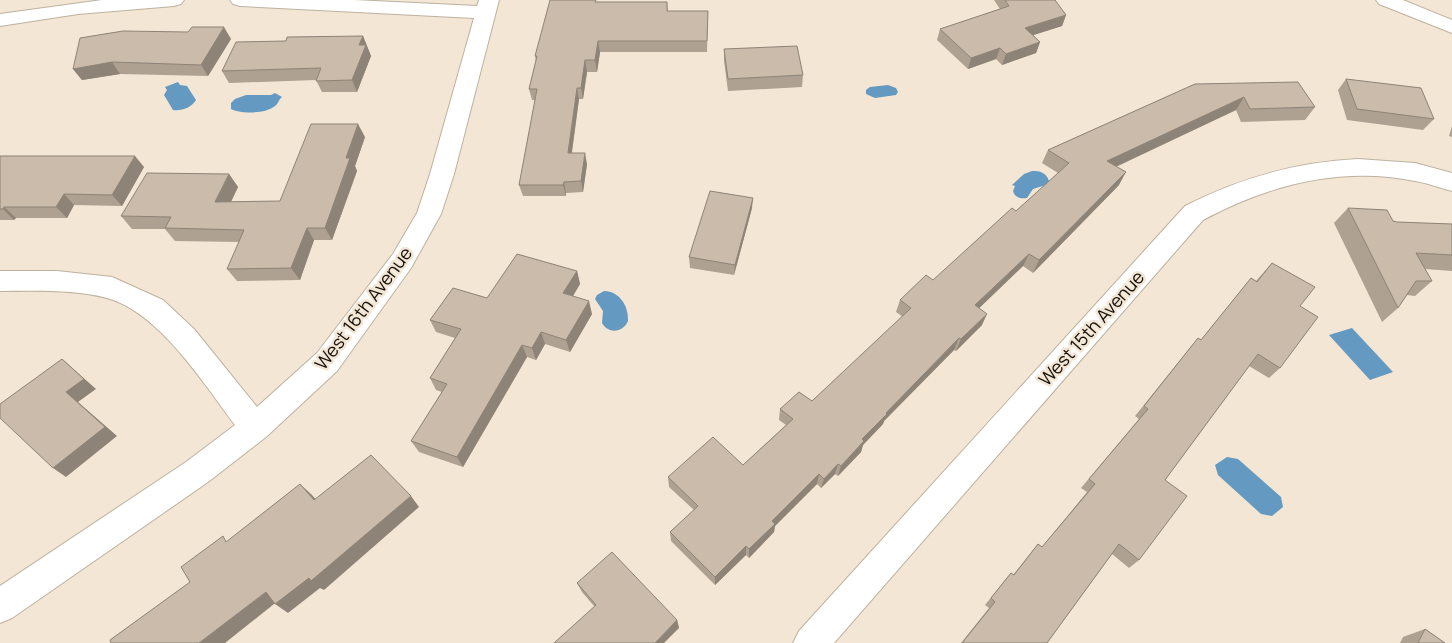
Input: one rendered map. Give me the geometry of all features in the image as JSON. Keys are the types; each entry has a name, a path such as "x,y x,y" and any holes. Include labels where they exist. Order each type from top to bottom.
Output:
{"street":[{"path":"0,20 78,8 174,0"},
{"path":"240,0 487,7"},
{"path":"1387,0 1452,27"},
{"name":"West 16th Avenue","path":"0,606 197,472 255,428 326,362 402,261 429,214 442,174 487,7"},
{"name":"West 15th Avenue","path":"811,643 1194,213 1220,197 1267,180 1330,168 1379,168 1414,172 1452,182"},
{"path":"0,281 57,281 112,288 153,308 184,337 255,428"}],"water":[{"path":"178,82 180,85 187,86 196,100 186,108 173,110 164,95 167,90 165,87"},
{"path":"888,85 896,88 898,92 896,95 875,98 866,94 866,90 870,87"},
{"path":"275,93 282,97 276,105 266,111 240,112 231,109 231,103 235,99 246,95 271,95"},
{"path":"1032,171 1042,173 1049,181 1046,185 1033,189 1027,198 1017,197 1013,191 1015,186 1012,185 1024,174"},
{"path":"604,291 619,297 627,310 628,321 619,330 608,329 602,323 603,311 595,299 597,295"},
{"path":"1352,328 1393,372 1370,380 1329,335"},
{"path":"1227,457 1238,459 1281,497 1283,507 1272,516 1261,514 1218,475 1215,465"}],"building":[{"path":"550,0 667,2 667,11 708,11 707,41 598,41 595,60 585,60 581,88 577,88 568,153 585,153 581,181 564,182 563,185 519,185 537,89 529,89 537,56 535,56"},
{"path":"1005,0 1055,0 1066,15 1025,28 1040,42 1006,54 1000,48 971,58 940,29 1009,6"},
{"path":"192,27 224,27 201,65 112,62 73,69 80,38 123,31 188,32"},
{"path":"363,36 359,45 366,45 352,80 316,81 321,68 222,71 236,42 286,41 287,37"},
{"path":"797,46 803,75 728,79 724,49"},
{"path":"1346,79 1421,88 1434,119 1357,109"},
{"path":"1298,82 1315,107 1250,109 1244,97 1107,161 1126,172 1039,260 1029,254 975,305 987,314 961,339 959,338 886,413 841,466 838,464 824,479 819,474 772,521 775,524 749,549 746,546 715,577 670,532 698,506 668,477 713,437 743,465 793,419 780,409 799,392 812,401 911,308 900,300 926,275 933,280 1012,208 1016,211 1069,163 1048,150 1195,84"},
{"path":"311,124 358,124 346,158 350,158 325,228 307,228 291,268 227,269 244,230 165,228 171,217 121,216 147,173 229,174 215,202 280,201"},
{"path":"0,156 135,156 112,195 64,194 56,207 4,207 0,209"},
{"path":"710,191 753,198 735,265 689,257"},
{"path":"1348,208 1387,210 1393,221 1397,222 1452,224 1452,255 1416,253 1432,281 1416,281 1398,308"},
{"path":"517,254 577,271 563,293 589,301 566,340 541,332 532,348 522,345 457,457 411,441 447,384 430,378 461,329 430,320 453,288 487,298"},
{"path":"1272,263 1315,287 1300,306 1318,317 1280,368 1258,354 1165,480 1187,496 1139,560 1119,544 1047,643 962,643 995,602 991,598 1011,573 1014,575 1038,544 1042,547 1095,484 1089,479 1148,409 1144,406 1198,338 1201,340 1251,278 1257,282"},
{"path":"62,359 84,379 66,392 105,427 53,468 0,418 0,404"},
{"path":"371,455 411,496 311,581 309,578 275,604 266,592 199,643 111,643 110,640 190,582 181,567 223,536 226,542 300,484 314,500"},
{"path":"612,552 677,620 655,643 554,643 596,605 577,583"},
{"path":"1425,629 1445,643 1418,643"}]}
